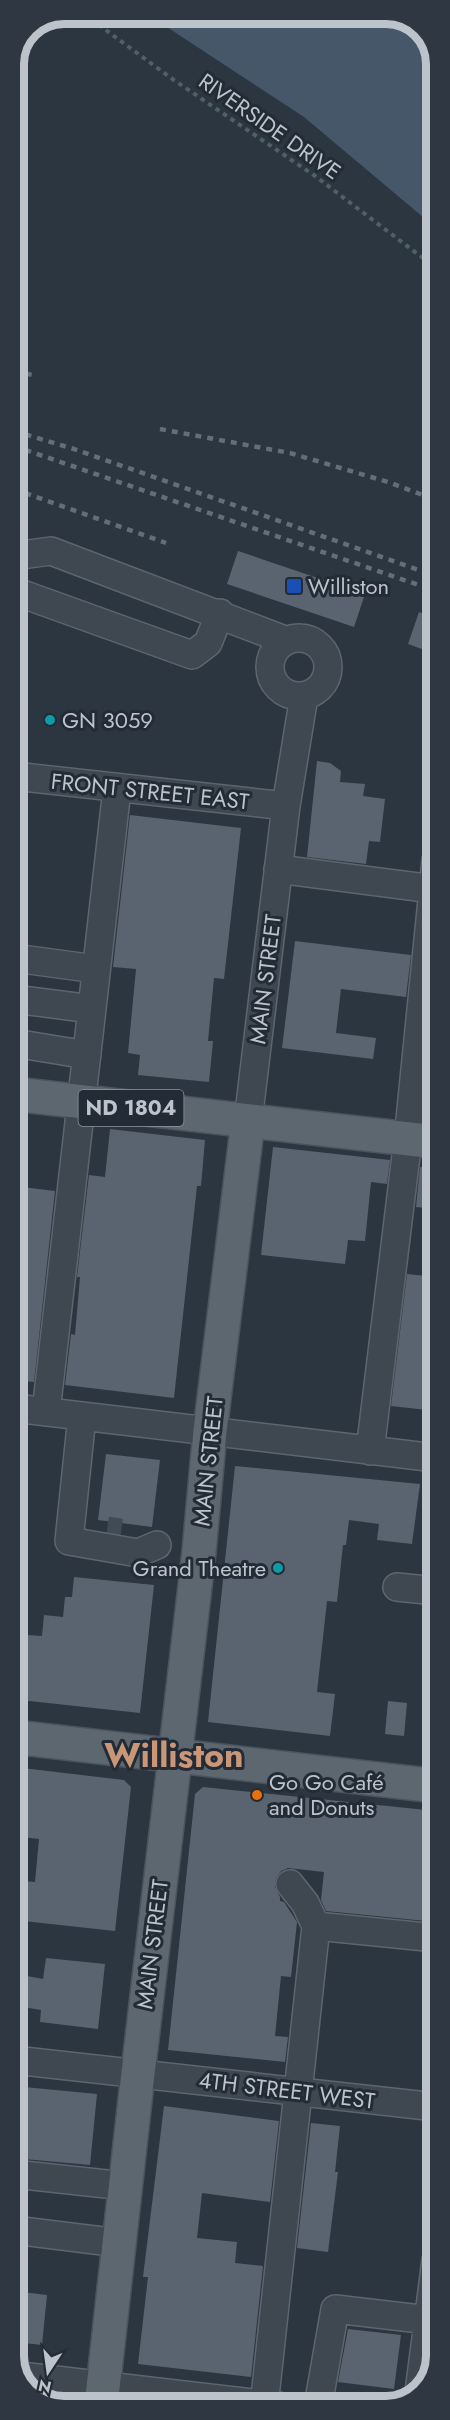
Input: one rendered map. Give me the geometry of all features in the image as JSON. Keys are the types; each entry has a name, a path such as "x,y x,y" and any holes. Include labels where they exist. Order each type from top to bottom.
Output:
{"main road":[{"name":"ND 1804","path":"24,1095 248,1121"},
{"path":"248,1121 422,1141"},
{"name":"MAIN STREET","path":"102,2396 199,1552 210,1431 248,1121"},
{"path":"24,1738 426,1785"}],"street":[{"path":"24,555 51,551 285,640 302,637 310,640 317,644 327,658 327,675 319,689 304,696 287,694 274,684 269,668 273,652 285,640"},
{"path":"24,595 192,655 207,643 219,614"},
{"name":"MAIN STREET","path":"248,1121 286,806 304,696"},
{"name":"FRONT STREET EAST","path":"24,777 286,806"},
{"path":"46,1412 117,789"},
{"path":"278,869 426,888"},
{"path":"24,959 96,969"},
{"path":"24,1000 92,1009"},
{"path":"24,1045 87,1054"},
{"path":"370,1451 422,1141 426,1049"},
{"path":"24,1409 426,1457"},
{"path":"82,1416 69,1541 138,1553 157,1545"},
{"path":"84,1543 95,1528 140,1535 157,1545 199,1552"},
{"path":"396,1587 426,1590"},
{"path":"270,2396 298,2091 316,1926 305,1903 290,1884"},
{"path":"316,1926 426,1937"},
{"name":"4TH STREET WEST","path":"24,2061 426,2106"},
{"path":"24,2175 125,2186"},
{"path":"24,2231 119,2243"},
{"path":"320,2396 335,2309 426,2320"},
{"path":"421,2375 426,2342"},
{"path":"31,2379 102,2396"}],"path":[{"name":"RIVERSIDE DRIVE","path":"98,24 171,78 315,176 426,260"}],"water":[{"path":"162,24 388,24 408,31 421,44 426,59 426,220 304,117"}],"building":[{"path":"238,551 365,594 354,627 227,584"},
{"path":"419,612 426,614 426,650 408,644"},
{"path":"317,761 330,763 341,771 340,782 365,784 363,796 385,799 380,842 369,841 366,864 307,857"},
{"path":"130,815 241,828 224,979 214,978 208,1041 213,1041 209,1082 138,1075 140,1055 128,1053 136,969 113,967"},
{"path":"295,941 411,955 406,997 341,989 336,1033 376,1038 373,1059 282,1048"},
{"path":"110,1129 205,1140 201,1186 197,1186 174,1398 65,1385 71,1334 75,1335 80,1277 77,1277 89,1175 105,1177"},
{"path":"273,1147 390,1160 387,1184 371,1182 365,1241 348,1240 345,1264 261,1255"},
{"path":"420,1167 426,1168 426,1208 416,1207"},
{"path":"24,1187 55,1191 34,1382 24,1381"},
{"path":"407,1274 426,1276 426,1410 391,1406"},
{"path":"106,1454 160,1460 152,1527 98,1520"},
{"path":"235,1466 420,1484 412,1544 377,1540 379,1524 349,1520 346,1545 343,1545 337,1602 327,1601 317,1692 335,1694 330,1736 208,1722"},
{"path":"74,1577 154,1585 140,1713 24,1700 24,1635 42,1636 44,1615 63,1617 65,1597 72,1597"},
{"path":"388,1701 407,1703 404,1736 385,1734"},
{"path":"24,1768 124,1780 131,1787 115,1931 24,1921 24,1881 35,1882 39,1839 24,1837"},
{"path":"203,1787 426,1810 426,1921 326,1911 321,1900 324,1872 288,1868 281,1871 276,1878 275,1887 280,1901 284,1902 297,1922 291,1977 281,1976 275,2036 288,2037 285,2062 168,2050 195,1794"},
{"path":"46,1958 105,1964 98,2029 40,2022 41,2010 24,2007 24,1999 27,1976 43,1979"},
{"path":"24,2087 97,2094 90,2165 24,2159 28,2125 24,2125"},
{"path":"164,2106 279,2121 270,2202 202,2193 197,2238 237,2242 235,2263 263,2266 251,2377 138,2364 148,2277 143,2277"},
{"path":"311,2123 340,2126 335,2172 338,2172 328,2252 297,2248"},
{"path":"24,2292 47,2295 42,2345 24,2343"},
{"path":"348,2329 401,2335 394,2389 338,2382"}],"tunnel":[{"path":"107,1530 121,1532"}],"railway":[{"path":"24,373 37,376"},
{"path":"160,429 290,453 388,482 426,496"},
{"path":"24,434 74,449 426,572"},
{"path":"24,449 426,588"},
{"path":"24,493 166,543"}],"place":[{"name":"Williston","path":"294,586"},
{"name":"GN 3059","path":"50,720"},
{"name":"Grand Theatre","path":"278,1568"},
{"name":"Go Go Café and Donuts","path":"257,1795"}],"district":[{"name":"Williston","path":"174,1755"}]}
